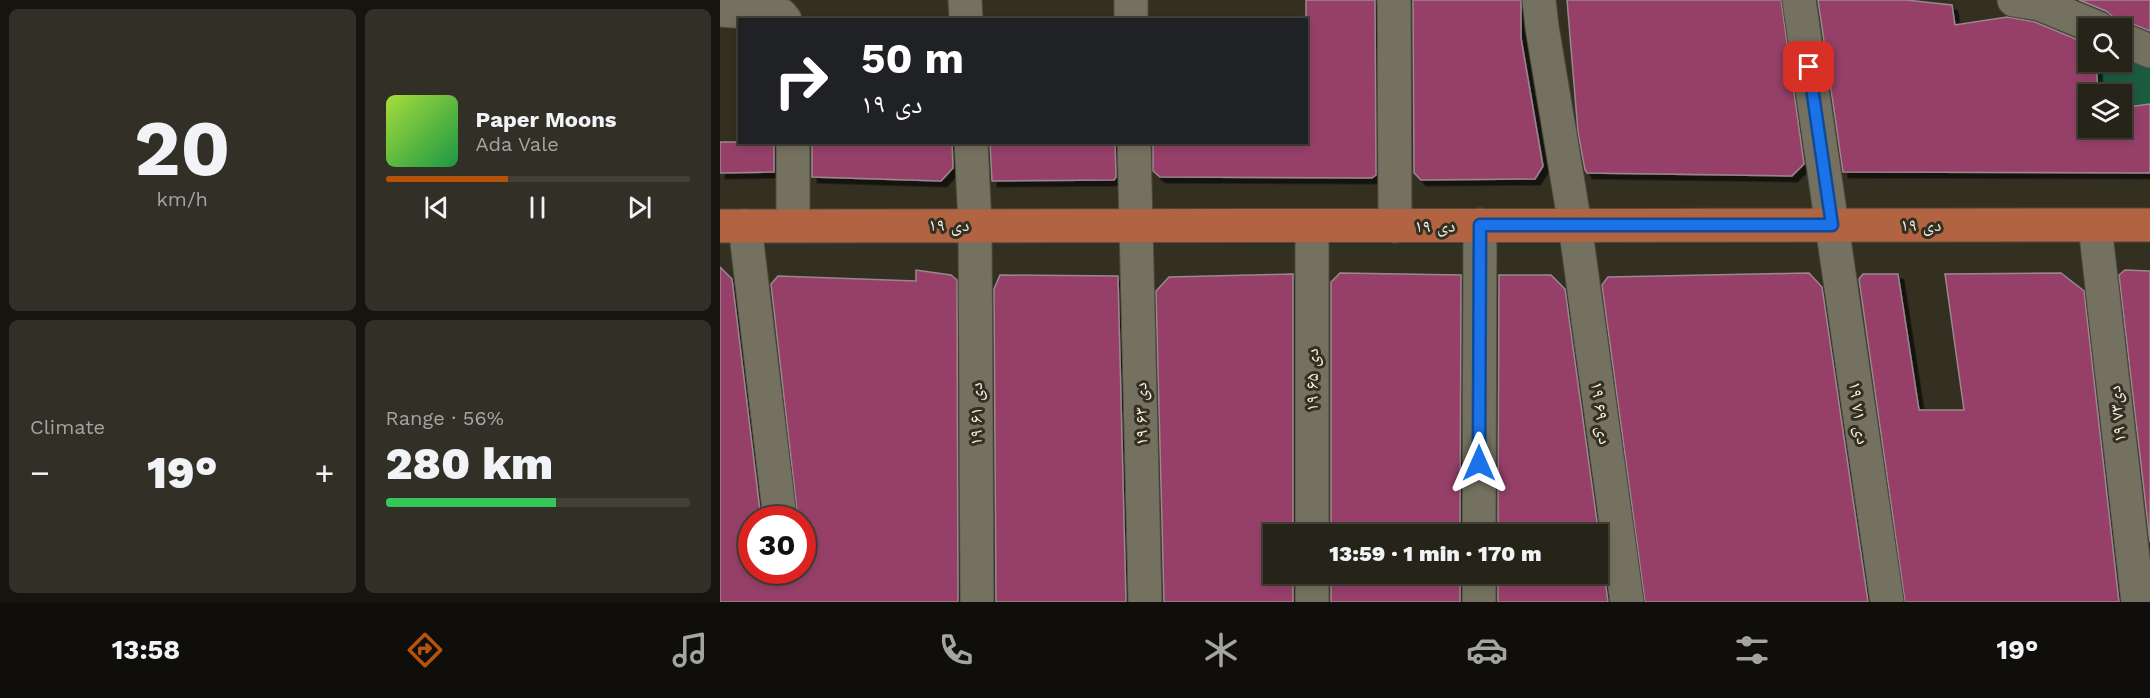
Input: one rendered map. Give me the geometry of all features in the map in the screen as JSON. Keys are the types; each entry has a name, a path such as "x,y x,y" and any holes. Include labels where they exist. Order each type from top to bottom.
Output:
{"main road":[{"name":"۱۹ دی","path":"733,226 2150,225"}],"street":[{"path":"965,0 966,18"},
{"path":"1131,0 1131,18"},
{"path":"1394,0 1395,226"},
{"name":"۱۹ دی ۶۹","path":"1539,0 1575,225 1627,602"},
{"name":"۱۹ دی ۷۱","path":"1799,0 1887,602"},
{"path":"2014,0 2040,4 2078,20"},
{"path":"720,10 781,15 783,18"},
{"path":"2132,44 2150,51"},
{"path":"793,144 793,225"},
{"name":"۱۹ دی ۶۱","path":"971,144 975,225 977,602"},
{"name":"۱۹ دی ۶۳","path":"1134,144 1145,602"},
{"path":"1479,524 1480,225"},
{"path":"733,226 778,506"},
{"name":"۱۹ دی ۶۵","path":"1312,226 1312,524"},
{"name":"۱۹ دی۷۳","path":"2096,226 2138,602"},
{"path":"1312,584 1312,602"},
{"path":"1479,584 1479,602"}],"green space":[{"path":"2132,61 2150,69 2150,104 2132,106 2132,84 2097,84 2097,72 2132,72"}],"building":[{"path":"1306,0 1375,0 1376,175 1372,178 1160,177 1153,171 1153,144 1308,144 1308,18 1306,18"},
{"path":"1413,0 1521,0 1521,38 1543,166 1535,179 1421,180 1414,173"},
{"path":"1567,0 1781,0 1804,164 1792,176 1587,173 1578,132"},
{"path":"1818,0 1906,0 1952,5 1955,25 2007,17 2035,22 2078,40 2078,72 2097,72 2097,84 2078,84 2078,138 2132,138 2132,106 2150,104 2150,173 1843,172"},
{"path":"2079,0 2150,0 2150,31 2132,24 2132,18 2113,18 2106,11"},
{"path":"720,142 774,144 774,172 720,173"},
{"path":"812,144 952,144 953,168 941,181 812,177"},
{"path":"990,144 1115,144 1116,177 1114,180 992,181"},
{"path":"720,267 732,279 759,506 738,506 738,584 816,584 816,506 797,506 771,284 778,276 916,281 916,270 951,275 957,280 958,602 720,602"},
{"path":"2125,270 2150,271 2150,542 2119,275"},
{"path":"1340,273 1461,275 1460,524 1331,524 1331,282"},
{"path":"1809,273 1822,287 1868,602 1645,602 1602,285 1608,277"},
{"path":"2061,273 2084,291 2119,602 1905,602 1859,279 1863,274 1898,274 1919,410 1964,410 1945,274"},
{"path":"1293,274 1293,524 1263,524 1263,584 1293,584 1293,602 1164,602 1156,291 1169,277"},
{"path":"1000,275 1118,276 1126,602 996,602 994,289"},
{"path":"1499,275 1551,275 1565,289 1597,524 1498,524"},
{"path":"1331,584 1460,584 1460,602 1331,602"},
{"path":"1498,584 1606,584 1608,602 1498,602"}],"route":[{"path":"1479,463 1480,225 1832,225 1809,67"}]}
